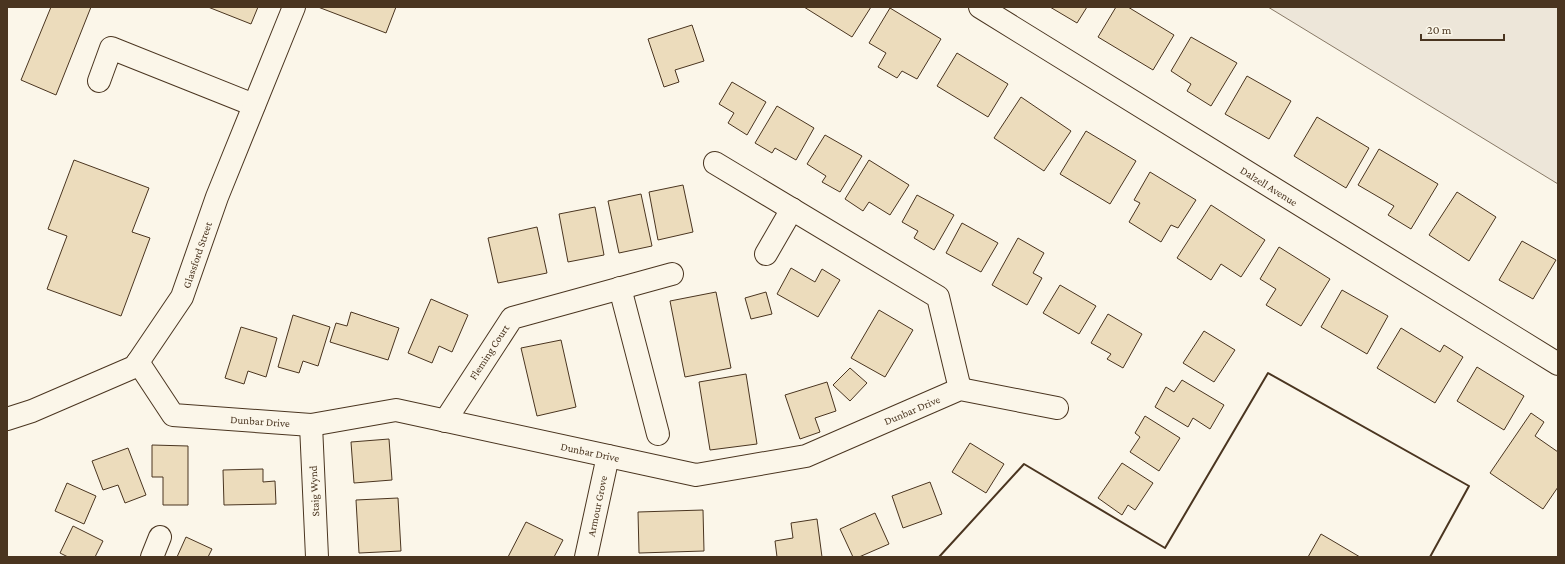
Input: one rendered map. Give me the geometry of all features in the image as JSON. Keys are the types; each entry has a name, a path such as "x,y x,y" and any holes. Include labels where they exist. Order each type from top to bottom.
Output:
{"street":[{"name":"Glassford Street","path":"7,419 32,411 134,366 138,362 182,296 217,197 294,7"},
{"name":"Dalzell Avenue","path":"980,7 1558,364"},
{"path":"99,81 111,48 254,105"},
{"path":"715,163 938,297 960,389 1057,408"},
{"path":"766,254 792,209"},
{"name":"Fleming Court","path":"445,420 512,318 672,274"},
{"path":"620,288 658,434"},
{"name":"Dunbar Drive","path":"138,362 173,415 310,425 396,410 696,475 806,456 960,389"},
{"name":"Staig Wynd","path":"310,425 317,557"},
{"name":"Armour Grove","path":"586,557 608,456"}],"shaded area":[{"path":"1268,7 1558,7 1558,184"}],"building":[{"path":"51,7 91,7 56,95 21,80"},
{"path":"208,7 258,7 251,24"},
{"path":"318,7 396,7 386,33"},
{"path":"804,7 871,7 852,37"},
{"path":"1050,7 1087,7 1077,23"},
{"path":"1116,7 1128,7 1174,35 1153,70 1098,37"},
{"path":"890,8 941,39 917,79 902,71 897,78 878,67 886,53 869,43"},
{"path":"692,25 704,61 675,70 679,82 664,87 648,39"},
{"path":"1191,37 1237,63 1211,106 1187,91 1191,84 1171,71"},
{"path":"957,53 1008,84 988,117 937,86"},
{"path":"1247,76 1291,101 1269,139 1225,114"},
{"path":"732,82 766,102 747,135 728,123 734,113 719,104"},
{"path":"1021,97 1071,131 1044,171 994,138"},
{"path":"777,106 814,128 796,160 775,148 772,153 755,143"},
{"path":"1317,117 1369,148 1346,188 1294,156"},
{"path":"1086,131 1136,161 1110,204 1060,174"},
{"path":"825,135 862,156 840,192 822,182 826,176 807,164"},
{"path":"1379,149 1438,184 1411,229 1388,215 1394,206 1358,185"},
{"path":"74,160 149,188 132,232 150,238 121,316 47,289 67,236 48,229"},
{"path":"869,160 909,185 890,215 869,202 863,211 845,199"},
{"path":"1150,172 1196,200 1178,228 1171,225 1161,242 1129,222 1140,203 1134,200"},
{"path":"683,185 693,232 658,240 649,192"},
{"path":"1457,192 1496,217 1469,261 1429,235"},
{"path":"641,194 652,246 619,253 608,201"},
{"path":"917,195 954,215 934,250 914,238 918,231 902,222"},
{"path":"1211,205 1265,240 1241,277 1221,264 1211,280 1177,258"},
{"path":"595,207 604,255 568,262 559,214"},
{"path":"962,223 998,243 981,272 946,253"},
{"path":"537,227 547,273 498,283 488,238"},
{"path":"1018,238 1044,253 1033,273 1042,278 1027,305 992,285"},
{"path":"1522,241 1556,260 1533,299 1499,280"},
{"path":"1279,247 1330,279 1301,326 1266,305 1276,289 1260,279"},
{"path":"791,268 815,282 822,269 840,280 818,317 777,294"},
{"path":"1060,285 1096,306 1079,334 1043,313"},
{"path":"1342,290 1388,316 1367,354 1321,327"},
{"path":"716,292 731,368 685,377 670,301"},
{"path":"766,292 772,314 751,319 745,298"},
{"path":"431,299 468,315 452,352 439,346 432,363 408,353"},
{"path":"879,310 913,330 885,377 851,358"},
{"path":"351,312 399,328 388,360 330,342 336,323 347,326"},
{"path":"1108,314 1142,334 1123,368 1107,359 1111,354 1091,343"},
{"path":"293,315 330,327 318,366 303,361 299,373 278,367"},
{"path":"241,327 277,338 266,377 248,371 244,384 225,378"},
{"path":"1401,328 1440,352 1444,345 1463,357 1435,403 1377,368"},
{"path":"1204,331 1235,350 1214,382 1183,363"},
{"path":"561,340 576,407 537,416 521,348"},
{"path":"1477,367 1524,396 1504,430 1457,401"},
{"path":"850,368 867,383 850,401 833,385"},
{"path":"746,374 757,444 710,450 699,382"},
{"path":"1182,380 1224,405 1210,429 1193,418 1188,427 1155,407 1166,387 1174,392"},
{"path":"827,382 836,411 815,418 820,432 800,439 785,395"},
{"path":"1531,413 1544,422 1535,436 1558,452 1558,487 1543,509 1490,473"},
{"path":"1145,416 1180,438 1159,471 1130,452 1140,437 1135,433"},
{"path":"389,439 392,480 354,483 351,442"},
{"path":"970,443 1004,464 986,493 952,472"},
{"path":"152,445 188,446 188,505 163,505 163,477 152,477"},
{"path":"128,448 146,495 125,503 118,485 103,490 92,461"},
{"path":"1122,463 1153,483 1135,510 1128,505 1122,515 1098,498"},
{"path":"263,469 263,482 275,481 276,504 224,505 223,470"},
{"path":"930,482 942,514 903,528 892,496"},
{"path":"67,483 96,496 84,524 55,511"},
{"path":"398,498 401,551 359,553 356,500"},
{"path":"703,510 704,551 639,553 638,512"},
{"path":"875,513 889,544 859,557 853,557 840,529"},
{"path":"817,519 822,557 777,557 775,541 793,538 791,523"},
{"path":"526,522 563,540 554,557 508,557"},
{"path":"73,526 103,541 95,557 68,557 60,553"},
{"path":"1321,534 1360,557 1308,557"},
{"path":"186,537 212,549 208,557 177,557"}],"wall":[{"path":"939,557 1024,464 1165,548 1268,373 1469,486 1430,557"}]}
